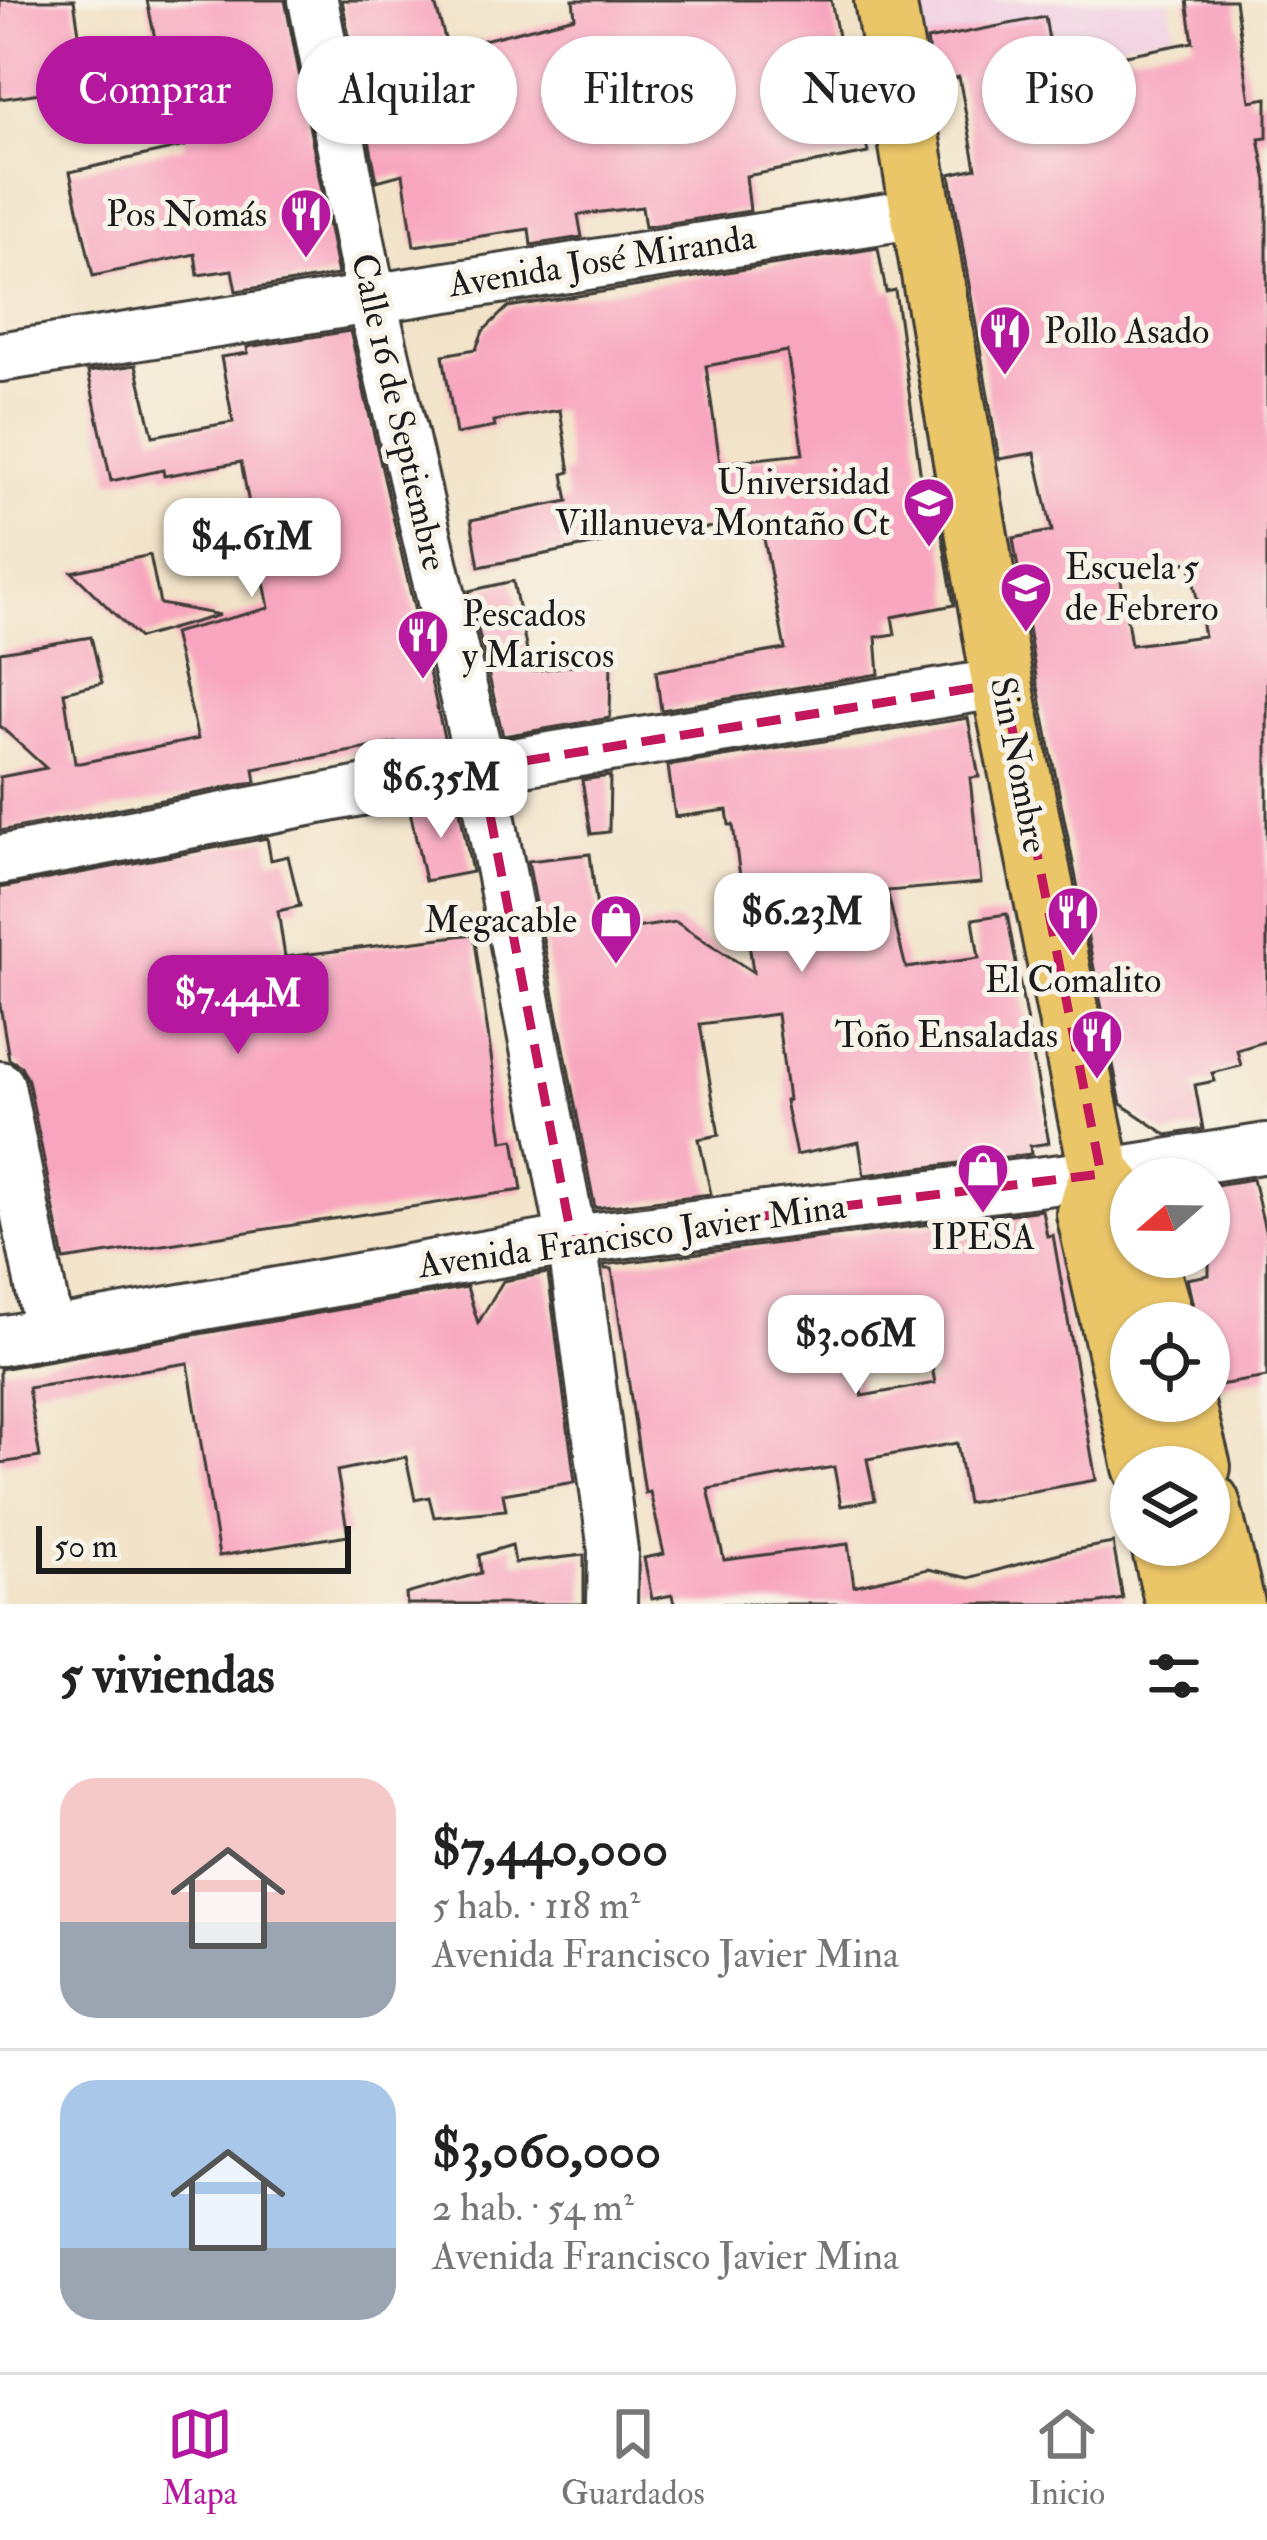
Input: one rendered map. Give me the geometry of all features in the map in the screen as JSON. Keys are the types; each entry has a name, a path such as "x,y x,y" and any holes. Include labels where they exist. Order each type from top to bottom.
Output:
{"main road":[{"name":"Sin Nombre","path":"885,0 1003,683 1110,1165"},
{"name":"Sin Nombre","path":"1110,1196 1087,1213 1139,1446"},
{"path":"1167,1566 1176,1604"},
{"path":"1225,1566 1234,1604"}],"street":[{"name":"Calle 16 de Septiembre","path":"313,0 371,297 481,768 572,1240 614,1551 612,1604"},
{"name":"Avenida José Miranda","path":"0,357 920,213"},
{"path":"0,860 481,768 1003,683"},
{"path":"0,1086 49,1331"},
{"name":"Avenida Francisco Javier Mina","path":"1230,1159 1267,1148"},
{"name":"Avenida Francisco Javier Mina","path":"0,1341 572,1240 1110,1193"}],"highlighted area":[{"path":"1003,683 1101,1174 572,1240 481,768"}],"shaded area":[{"path":"889,0 1168,0 1175,32 1136,40 1136,36 982,36 982,73 958,78 958,36 895,36"}],"building":[{"path":"0,0 74,0 79,36 36,36 36,94 0,99"},
{"path":"147,0 285,0 297,62 297,144 313,144 338,275 236,291 232,270 198,275 195,254 93,276 70,172 185,144 273,144 273,36 154,36"},
{"path":"342,0 434,0 444,36 349,36"},
{"path":"573,0 831,0 838,36 760,36 760,144 866,144 868,153 746,176 750,211 645,227 642,207 578,215 582,237 531,245 529,229 414,246 403,174 377,181 370,144 517,144 517,36 500,36 575,17"},
{"path":"1187,0 1235,0 1250,101 1267,98 1267,138 1259,139 1267,181 1267,1041 1237,1050 1241,1066 1212,1073 1215,1081 1195,1085 1203,1129 1167,1135 1121,1104 1013,538 1052,531 1035,453 999,459 950,174 976,168 958,77 958,36 948,36 1045,17 1048,36 982,36 982,144 1136,144 1136,53 1193,42","holes":["1190,562 1204,636 1131,645 1120,574"]},
{"path":"878,248 886,292 895,290 921,478 932,475 954,605 892,617 895,634 876,637 879,674 661,710 656,671 785,649 761,523 658,532 479,567 471,520 568,501 563,474 570,472 560,410 494,421 495,427 456,434 443,355 476,349 483,331 508,307","holes":["787,351 803,454 720,463 706,366"]},
{"path":"350,331 446,746 398,755 396,743 254,769 256,782 0,831 0,777 46,768 0,726 0,652 91,637 102,683 64,692 75,763 80,763 198,739 173,633 269,608 241,462 111,481 88,372 136,365 153,436 233,422 221,357 248,353 247,347"},
{"path":"150,555 160,604 220,615 139,638 72,572"},
{"path":"513,581 531,671 611,660 610,718 503,736 469,591"},
{"path":"968,718 979,777 970,778 981,883 887,891 906,968 979,958 973,919 1007,914 1049,1143 1030,1146 1031,1154 864,1175 859,1142 796,1155 785,1101 777,1014 700,1024 719,1135 699,1139 711,1194 595,1208 528,861 590,854 600,933 676,922 753,972 727,810 675,817 668,766"},
{"path":"610,776 609,832 591,834 582,780"},
{"path":"458,801 472,872 425,881 410,811"},
{"path":"267,838 271,860 288,856 300,906 278,911 285,957 474,934 503,1141 514,1139 522,1190 64,1260 28,1080 21,1066 9,1059 0,1005 0,888"},
{"path":"1253,1179 1267,1239 1267,1377 1230,1383 1230,1302 1192,1302 1187,1279 1230,1278 1230,1183"},
{"path":"1042,1210 1047,1236 1053,1235 1096,1480 967,1503 957,1443 867,1459 875,1500 841,1506 834,1467 708,1489 724,1560 848,1544 854,1586 928,1569 969,1578 1110,1544 1110,1566 1117,1566 1123,1599 1095,1604 674,1604 672,1595 652,1599 644,1558 664,1554 650,1492 645,1493 612,1269 604,1265","holes":["922,1312 935,1383 862,1396 850,1332 856,1326"]},
{"path":"548,1273 575,1482 503,1494 506,1510 434,1517 429,1497 415,1500 406,1457 337,1471 348,1535 219,1556 188,1363 28,1388 40,1457 0,1463 0,1369 467,1287 478,1323 503,1281"},
{"path":"512,1545 515,1563 584,1555 584,1604 407,1604 406,1594 481,1573 479,1555"}],"place":[{"name":"Pos Nomás","path":"306,260"},
{"name":"Pollo Asado","path":"1005,377"},
{"name":"Universidad Villanueva Montaño Ct","path":"929,549"},
{"name":"Escuela 5 de Febrero","path":"1026,634"},
{"name":"Pescados y Mariscos","path":"423,681"},
{"name":"El Comalito","path":"1073,958"},
{"name":"Megacable","path":"616,966"},
{"name":"Toño Ensaladas","path":"1097,1081"},
{"name":"IPESA","path":"983,1215"}]}
